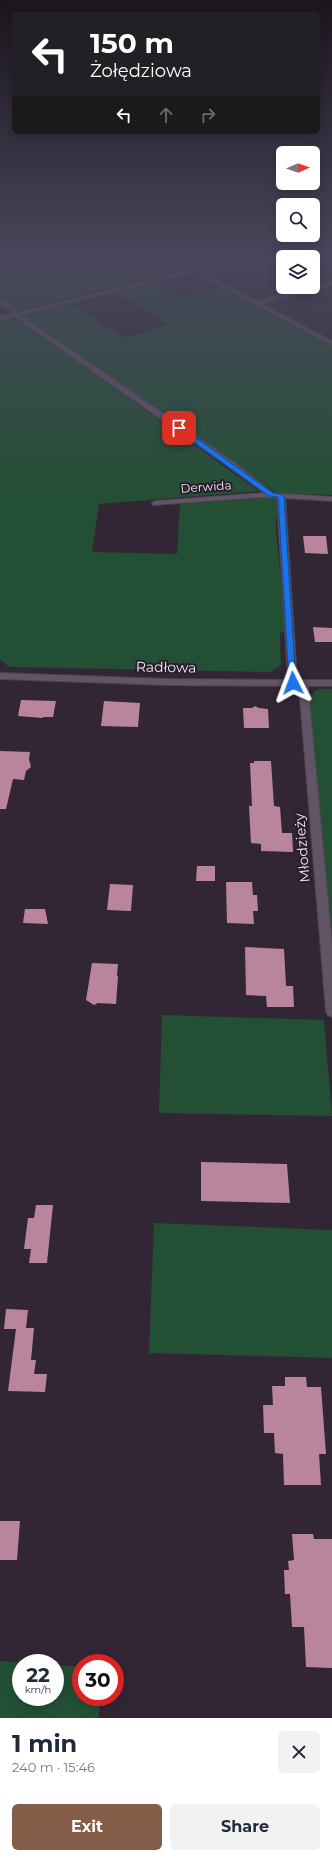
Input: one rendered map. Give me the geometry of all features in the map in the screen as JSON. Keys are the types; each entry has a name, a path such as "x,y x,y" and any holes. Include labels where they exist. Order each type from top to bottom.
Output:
{"street":[{"path":"53,338 232,465 271,495"},
{"path":"324,339 332,343"},
{"name":"Derwida","path":"156,503 271,495 332,498"},
{"name":"Młodzieży","path":"281,495 298,683 332,1011"},
{"name":"Radłowa","path":"0,676 167,682 332,683"}],"green space":[{"path":"0,338 45,338 258,491 99,504 92,552 177,554 180,504 277,497 276,530 286,632 280,633 281,665 271,672 9,667 0,659"},
{"path":"55,338 319,338 332,345 332,495 276,493"},
{"path":"318,689 332,689 332,938 309,697"},
{"path":"162,1015 324,1020 332,1116 159,1113"},
{"path":"154,1223 332,1230 332,1358 149,1353"},
{"path":"0,1661 12,1662 12,1706 64,1706 64,1666 72,1666 72,1706 100,1706 99,1718 0,1718"}],"building":[{"path":"303,536 326,536 328,554 305,553"},
{"path":"313,627 332,628 332,642 315,642"},
{"path":"21,700 56,701 53,717 43,718 18,716"},
{"path":"104,701 140,703 138,727 101,726"},
{"path":"255,706 268,709 269,728 244,728 243,708 252,708"},
{"path":"0,751 30,752 29,759 31,767 26,771 24,780 13,779 6,809 0,809"},
{"path":"254,761 271,761 274,806 280,807 282,833 292,833 293,852 261,851 261,844 251,843 249,806 252,806 250,763 254,763"},
{"path":"197,866 215,866 215,881 196,881"},
{"path":"226,882 252,882 253,895 257,895 258,911 253,911 254,924 227,923"},
{"path":"110,884 133,885 131,911 107,910"},
{"path":"25,909 45,909 48,924 23,923"},
{"path":"245,947 284,949 286,986 293,986 294,1007 267,1007 266,996 246,995"},
{"path":"92,963 118,964 116,1004 98,1003 94,1005 86,1000"},
{"path":"201,1162 287,1164 290,1203 201,1201"},
{"path":"36,1205 53,1205 47,1263 29,1263 31,1249 24,1249 28,1218 34,1218"},
{"path":"6,1309 28,1310 26,1328 34,1328 31,1360 36,1360 34,1374 47,1374 45,1392 8,1391 16,1329 4,1329"},
{"path":"285,1377 306,1377 307,1387 321,1387 326,1454 319,1454 321,1485 284,1485 283,1454 275,1453 274,1433 264,1433 263,1405 273,1405 272,1386 285,1386"},
{"path":"0,1521 20,1521 17,1560 0,1560"},
{"path":"292,1534 313,1534 314,1539 332,1539 332,1668 306,1667 304,1627 292,1627 290,1594 285,1594 284,1570 289,1570 288,1561 294,1560"}],"route":[{"path":"179,428 232,465 271,495 281,495 293,683"}]}
